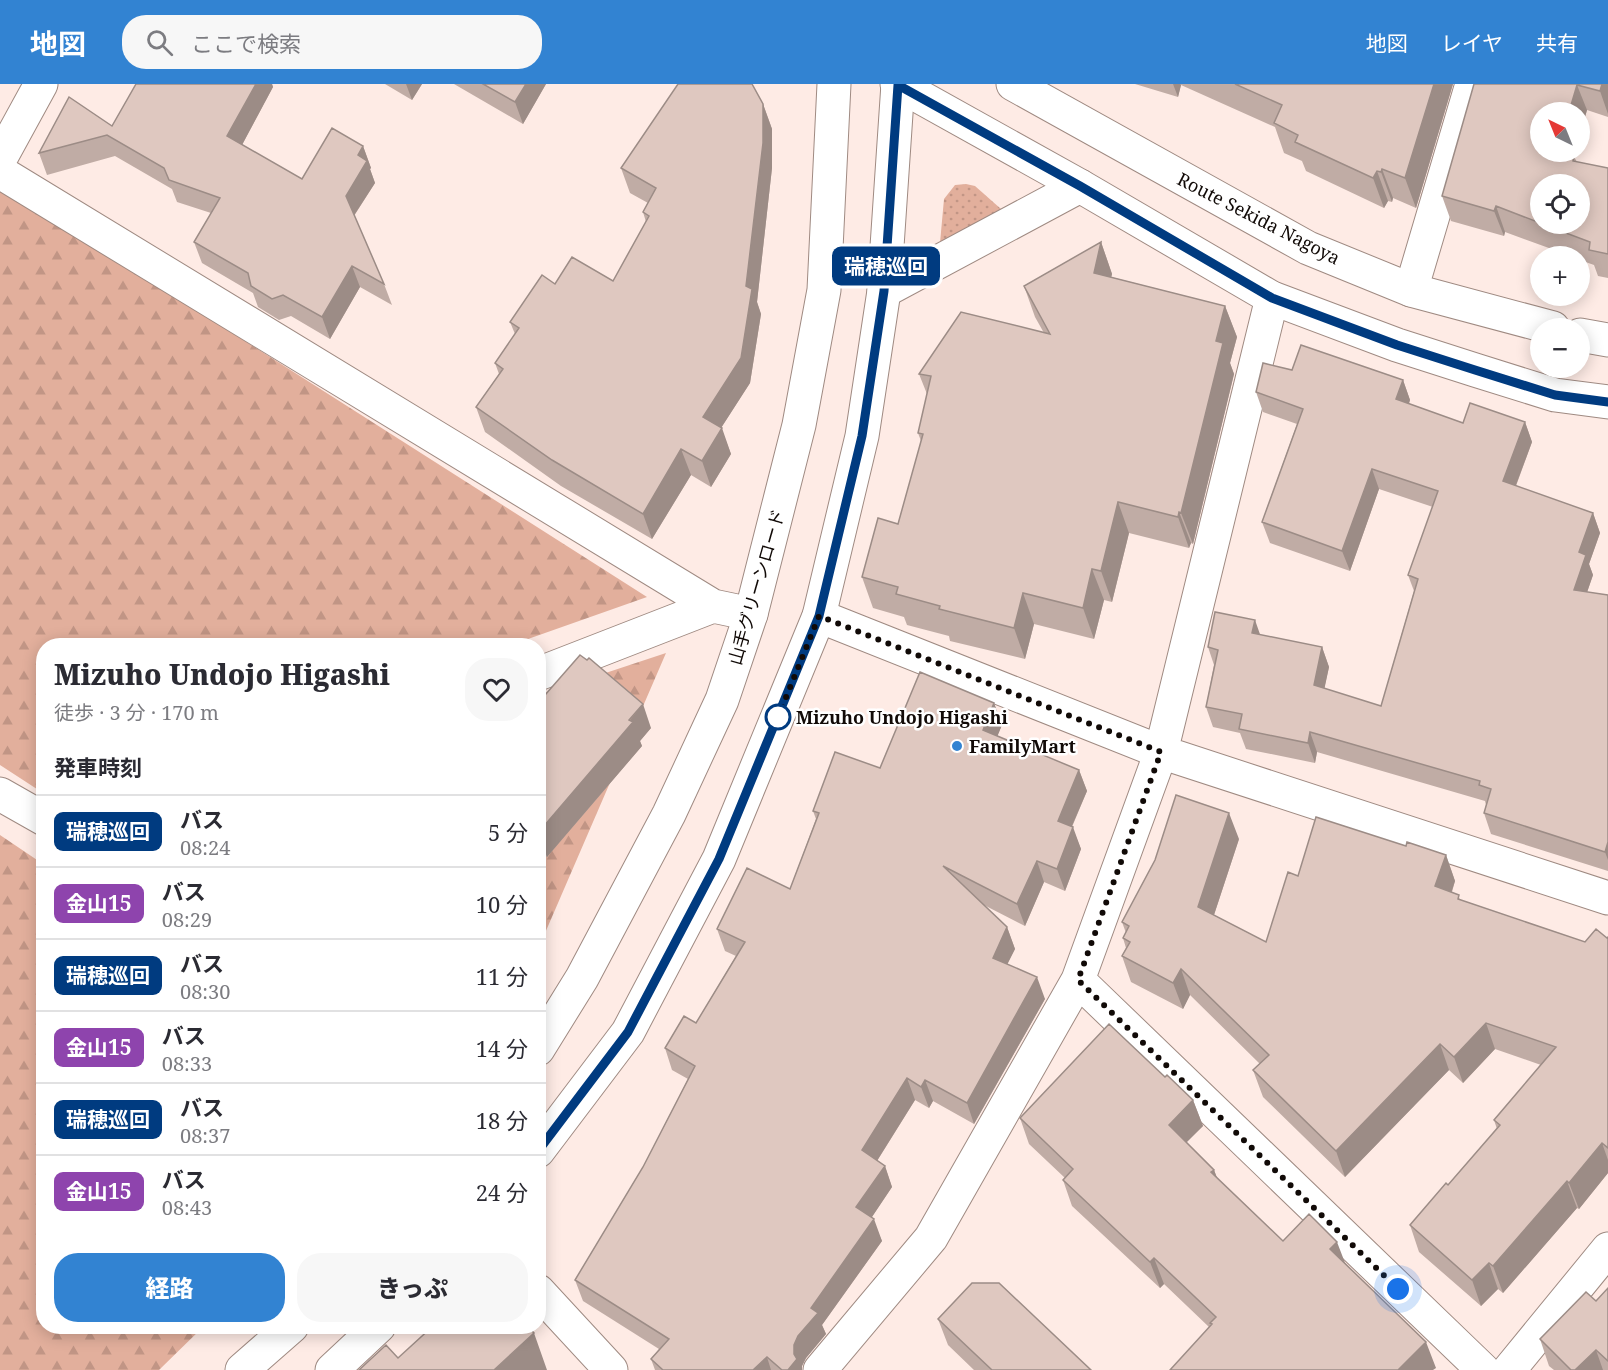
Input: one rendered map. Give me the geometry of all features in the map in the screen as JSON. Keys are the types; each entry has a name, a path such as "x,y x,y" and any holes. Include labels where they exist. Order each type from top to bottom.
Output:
{"street":[{"path":"0,159 41,84"},
{"name":"山手グリーンロード","path":"546,1036 582,978 669,814 722,700 751,614 799,425 824,290 834,84"},
{"path":"546,1140 628,1032 714,869 819,616 862,436 884,291 898,84 1080,186 1272,298 1397,345 1555,395 1608,402"},
{"name":"Route Sekida Nagoya","path":"1014,84 1308,248 1411,290 1530,322"},
{"path":"1411,290 1472,84"},
{"path":"0,172 713,606 751,614"},
{"path":"884,291 1080,186"},
{"path":"820,1370 931,1238 1078,980 1161,752 1272,298"},
{"path":"1590,337 1608,340"},
{"path":"546,671 713,606"},
{"path":"819,616 1161,752 1608,898"},
{"path":"0,794 36,814"},
{"path":"1078,980 1483,1370"},
{"path":"1509,1370 1608,1249"},
{"path":"546,1300 611,1370"},
{"path":"242,1370 282,1334"},
{"path":"332,1370 370,1334"}],"green space":[{"path":"0,185 647,597 531,638 36,638 36,788 0,765"},
{"path":"955,185 975,186 1001,209 940,243 944,199"},
{"path":"666,653 546,931 546,693"},
{"path":"0,835 36,859 36,1334 196,1334 159,1370 0,1370"}],"building":[{"path":"136,84 256,84 227,136 302,179 332,128 363,146 358,155 367,161 346,196 384,284 352,266 322,317 283,295 272,299 251,286 248,273 194,242 220,198 169,180 164,168 107,135 39,153 69,97 112,126"},
{"path":"483,84 526,84 515,102"},
{"path":"678,84 752,84 763,104 763,143 746,286 752,289 741,358 703,417 722,428 702,461 681,449 643,514 552,460 476,407 503,369 495,363 519,328 510,322 542,275 555,284 572,257 613,281 649,216 643,212 656,188 621,168"},
{"path":"1235,84 1434,84 1405,178 1382,169 1381,172 1377,171 1373,178 1295,142 1298,135 1274,123 1282,105"},
{"path":"1474,84 1602,84 1600,91 1577,85 1572,102 1530,102 1530,162 1578,162 1608,168 1608,254 1590,250 1590,242 1569,234 1590,234 1590,174 1530,174 1530,219 1496,206 1494,211 1442,196"},
{"path":"1101,242 1094,273 1225,306 1216,341 1223,343 1181,513 1179,512 1178,517 1118,502 1101,571 1092,569 1083,608 1023,593 1014,628 939,609 940,606 896,594 898,587 862,577 878,518 898,524 923,434 918,433 931,376 919,374 961,312 1050,334 1024,286"},
{"path":"1301,345 1403,380 1396,399 1463,423 1470,403 1525,422 1503,481 1593,513 1579,552 1586,555 1574,590 1608,595 1608,842 1605,852 1484,813 1491,789 1479,785 1480,781 1310,732 1308,743 1239,729 1242,714 1206,707 1218,650 1208,647 1215,612 1255,620 1252,633 1322,647 1314,685 1381,706 1418,579 1408,575 1438,491 1372,469 1342,551 1262,522 1303,409 1256,392 1263,363 1292,370"},
{"path":"580,655 587,660 589,658 643,704 629,720 633,722 546,824 546,694"},
{"path":"920,672 994,703 983,730 1079,770 1058,821 1073,827 1057,869 1037,861 1017,904 943,866 1007,927 993,958 1037,977 967,1103 925,1080 921,1087 907,1078 862,1150 885,1166 856,1207 874,1219 811,1308 818,1313 798,1336 794,1345 794,1354 797,1359 788,1370 782,1370 767,1357 753,1370 663,1370 651,1359 669,1339 575,1280 643,1167 695,1066 665,1048 684,1016 696,1023 745,942 717,929 747,868 790,889 819,813 813,811 835,752 880,768"},
{"path":"1176,795 1229,813 1198,907 1266,942 1288,872 1298,876 1316,817 1406,846 1407,842 1446,855 1435,886 1459,895 1458,899 1585,942 1596,929 1608,937 1608,1148 1602,1143 1569,1183 1567,1181 1493,1266 1489,1263 1472,1280 1410,1225 1500,1125 1494,1120 1556,1047 1486,1023 1454,1057 1440,1044 1336,1151 1253,1070 1269,1055 1181,969 1173,983 1122,956 1130,942 1123,938 1129,926 1122,922 1155,860"},
{"path":"1109,1024 1193,1100 1169,1125 1214,1170 1211,1172 1283,1241 1309,1214 1337,1242 1330,1249 1426,1342 1398,1370 1170,1370 1216,1317 1154,1258 1150,1262 1063,1180 1073,1169 1020,1118"},
{"path":"972,1283 999,1283 1091,1370 992,1370 938,1319"},
{"path":"1608,1288 1608,1361 1596,1350 1575,1370 1571,1370 1540,1339 1586,1292 1596,1301"},
{"path":"424,1334 533,1334 494,1370 359,1370 386,1345 398,1358"}],"bus line":[{"name":"瑞穂巡回","path":"546,1140 628,1032 719,859 819,616 862,436 878,332 884,291 898,85 1080,186 1272,298 1397,345 1555,395 1608,402"}],"place":[{"name":"Mizuho Undojo Higashi","path":"778,717"},
{"name":"FamilyMart","path":"957,746"}],"route":[{"path":"778,717 819,616 1161,752 1078,980 1398,1289"}]}
